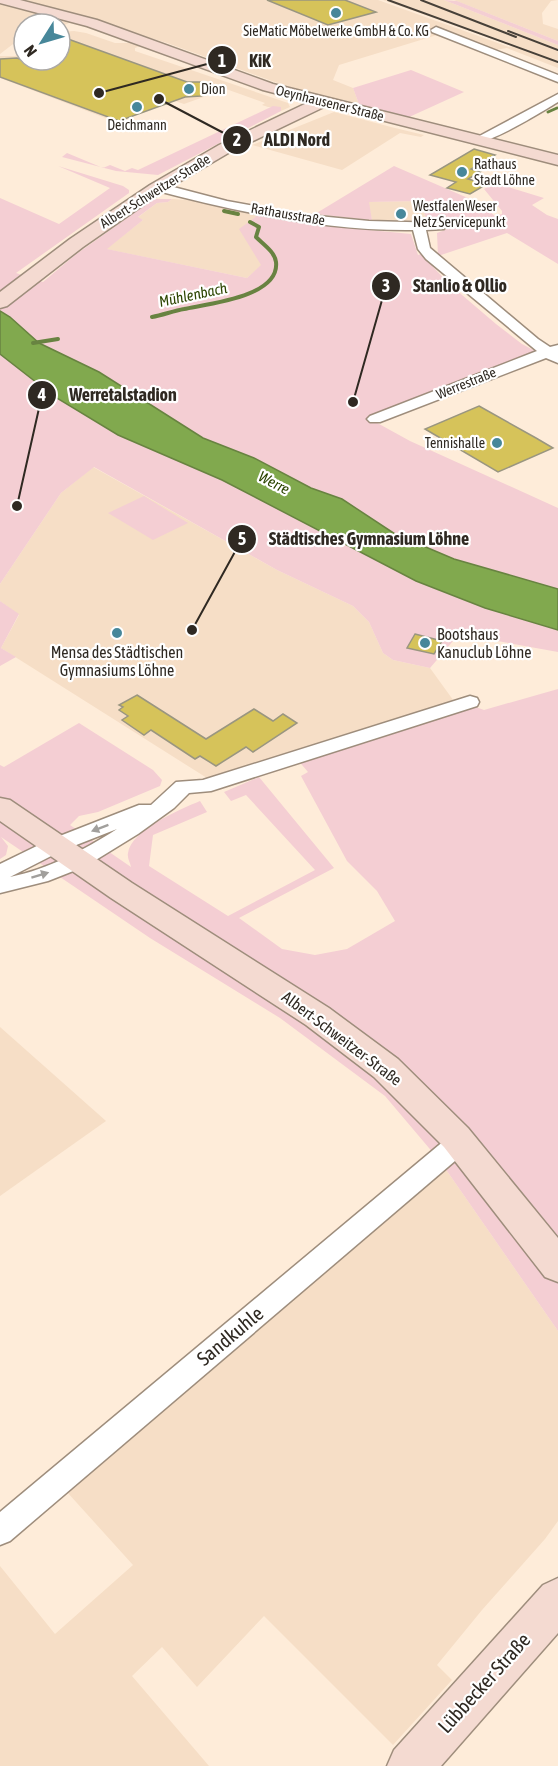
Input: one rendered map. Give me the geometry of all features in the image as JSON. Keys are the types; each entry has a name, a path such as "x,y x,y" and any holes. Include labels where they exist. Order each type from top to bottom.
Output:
{"main road":[{"name":"Oeynhausener Straße","path":"5,0 92,23 268,87 558,160"},
{"path":"268,87 295,103 297,108 294,115"},
{"name":"Albert-Schweitzer-Straße","path":"0,302 93,230 158,187 212,155 322,102"},
{"name":"Albert-Schweitzer-Straße","path":"0,807 67,854 270,985 388,1069 460,1142 558,1266"},
{"name":"Lübbecker Straße","path":"410,1766 558,1600"}],"street":[{"path":"0,3 5,0"},
{"path":"436,30 558,79"},
{"path":"477,140 558,97"},
{"path":"536,110 552,115"},
{"name":"Rathausstraße","path":"158,187 311,219 378,227 440,226"},
{"path":"419,227 424,249 431,256 554,353"},
{"name":"Werrestraße","path":"375,419 554,353"},
{"path":"0,873 111,844 174,798 183,787 204,786 470,702"},
{"path":"0,886 174,798"},
{"name":"Sandkuhle","path":"0,1531 460,1142"}],"shaded area":[{"path":"26,0 378,0 509,47 512,46 383,0 444,0 558,45 558,68 507,48 483,52 437,35 339,65 333,80 353,88 360,107 283,85 167,43 72,14 72,12"},
{"path":"444,0 457,1 558,41 558,45"},
{"path":"454,0 558,0 551,1 542,13 543,24 558,29 558,41"},
{"path":"0,3 31,12 12,12 12,45 0,54"},
{"path":"72,31 86,33 115,43 133,43 140,46 135,48 135,51 288,103 290,107 281,111 280,107 262,105 265,103 226,89 184,104 175,101 116,122 0,78 0,56 12,56 12,72 72,72"},
{"path":"411,70 464,92 407,118 360,107 353,88"},
{"path":"273,106 281,107 281,111 158,175 116,171 104,168 110,165 125,171 132,168 138,170"},
{"path":"334,112 424,135 421,137 400,133 342,170 252,145"},
{"path":"67,153 101,167 62,157"},
{"path":"58,166 123,186 129,190 129,193 16,273 43,282 75,255 154,199 172,199 168,202 157,203 138,217 143,220 107,249 247,278 261,265 239,229 261,213 329,226 411,234 418,255 421,254 448,283 496,324 522,344 537,352 370,419 410,441 558,508 558,589 454,559 395,534 342,499 311,488 254,458 203,438 99,372 39,343 0,311 0,198 59,224 110,188"},
{"path":"394,166 477,202 495,216 502,214 502,211 484,189 495,183 544,198 532,205 558,219 558,264 507,233 438,256 437,233 450,228 447,221 427,221 420,201 369,202 372,220 315,214"},
{"path":"172,199 200,201 261,213 262,265 247,278 106,249 143,220 137,218 157,203 168,202"},
{"path":"420,201 427,221 372,220 368,202"},
{"path":"0,354 55,397 118,435 222,480 416,581 485,608 558,630 558,652 459,634 430,668 393,660 383,653 369,622 353,606 277,570 94,467 61,493 0,584"},
{"path":"93,467 277,570 353,606 369,622 383,653 393,660 430,668 456,704 207,778 1,648 19,615 0,601 0,584 61,493"},
{"path":"144,496 188,523 153,540 108,513"},
{"path":"0,601 19,614 1,648 16,657 0,666"},
{"path":"558,689 558,1331 440,1161 385,1096 280,1018 150,938 1,837 8,846 6,855 0,859 0,765 4,767 79,723 153,770 162,780 160,786 98,812 79,816 70,825 131,867 128,853 131,844 138,836 158,821 200,801 207,812 153,835 149,866 228,916 315,870 246,795 231,801 224,792 259,777 334,868 239,918 282,949 315,955 347,949 395,921 377,891 347,861 301,776 308,772 291,752 413,716 473,706 484,710"},
{"path":"0,1027 106,1121 0,1196"},
{"path":"440,1161 558,1331 558,1521 437,1665 452,1680 393,1745 264,1616 197,1687 162,1647 132,1676 209,1766 0,1766 0,1566 55,1634 133,1565 67,1492"}],"water":[{"name":"Werre","path":"0,311 39,343 99,372 203,438 254,458 311,488 342,499 395,534 454,559 558,589 558,630 485,608 416,581 222,480 118,435 55,397 0,354"}],"building":[{"name":"SieMatic Möbelwerke GmbH & Co. KG","path":"267,0 345,0 376,12 328,25"},
{"path":"72,40 187,82 203,82 223,89 201,96 185,97 119,121 0,77 0,59 12,58 12,72 72,72"},
{"name":"Rathaus Stadt Löhne","path":"474,149 495,155 471,169 480,172 468,179 487,184 470,194 447,188 456,182 430,175"},
{"name":"Tennishalle","path":"479,406 553,448 498,472 425,429"},
{"name":"Bootshaus Kanuclub Löhne","path":"415,634 442,641 434,654 407,648"},
{"path":"137,695 206,739 254,709 273,721 283,714 297,723 253,752 246,747 216,766 200,756 195,759 151,730 144,735 122,720 128,716 119,710 123,707 119,705"}],"waterway":[{"name":"Mühlenbach","path":"548,112 557,108"},
{"name":"Mühlenbach","path":"224,211 238,214"},
{"name":"Mühlenbach","path":"152,317 240,297 267,283 274,274 275,258 256,237 259,227 250,222"},
{"name":"Mühlenbach","path":"33,343 58,339"}],"railway":[{"path":"388,0 558,62"},
{"path":"421,0 516,37"},
{"path":"508,31 558,50"}],"place":[{"name":"SieMatic Möbelwerke GmbH & Co. KG","path":"336,13"},
{"name":"Dion","path":"189,89"},
{"name":"KiK","path":"99,93"},
{"name":"ALDI Nord","path":"159,99"},
{"name":"Deichmann","path":"137,107"},
{"name":"Rathaus Stadt Löhne","path":"462,172"},
{"name":"WestfalenWeser Netz Servicepunkt","path":"401,214"},
{"name":"Stanlio & Ollio","path":"353,402"},
{"name":"Tennishalle","path":"497,443"},
{"name":"Werretalstadion","path":"17,506"},
{"name":"Städtisches Gymnasium Löhne","path":"192,630"},
{"name":"Mensa des Städtischen Gymnasiums Löhne","path":"117,633"},
{"name":"Bootshaus Kanuclub Löhne","path":"425,643"}]}
